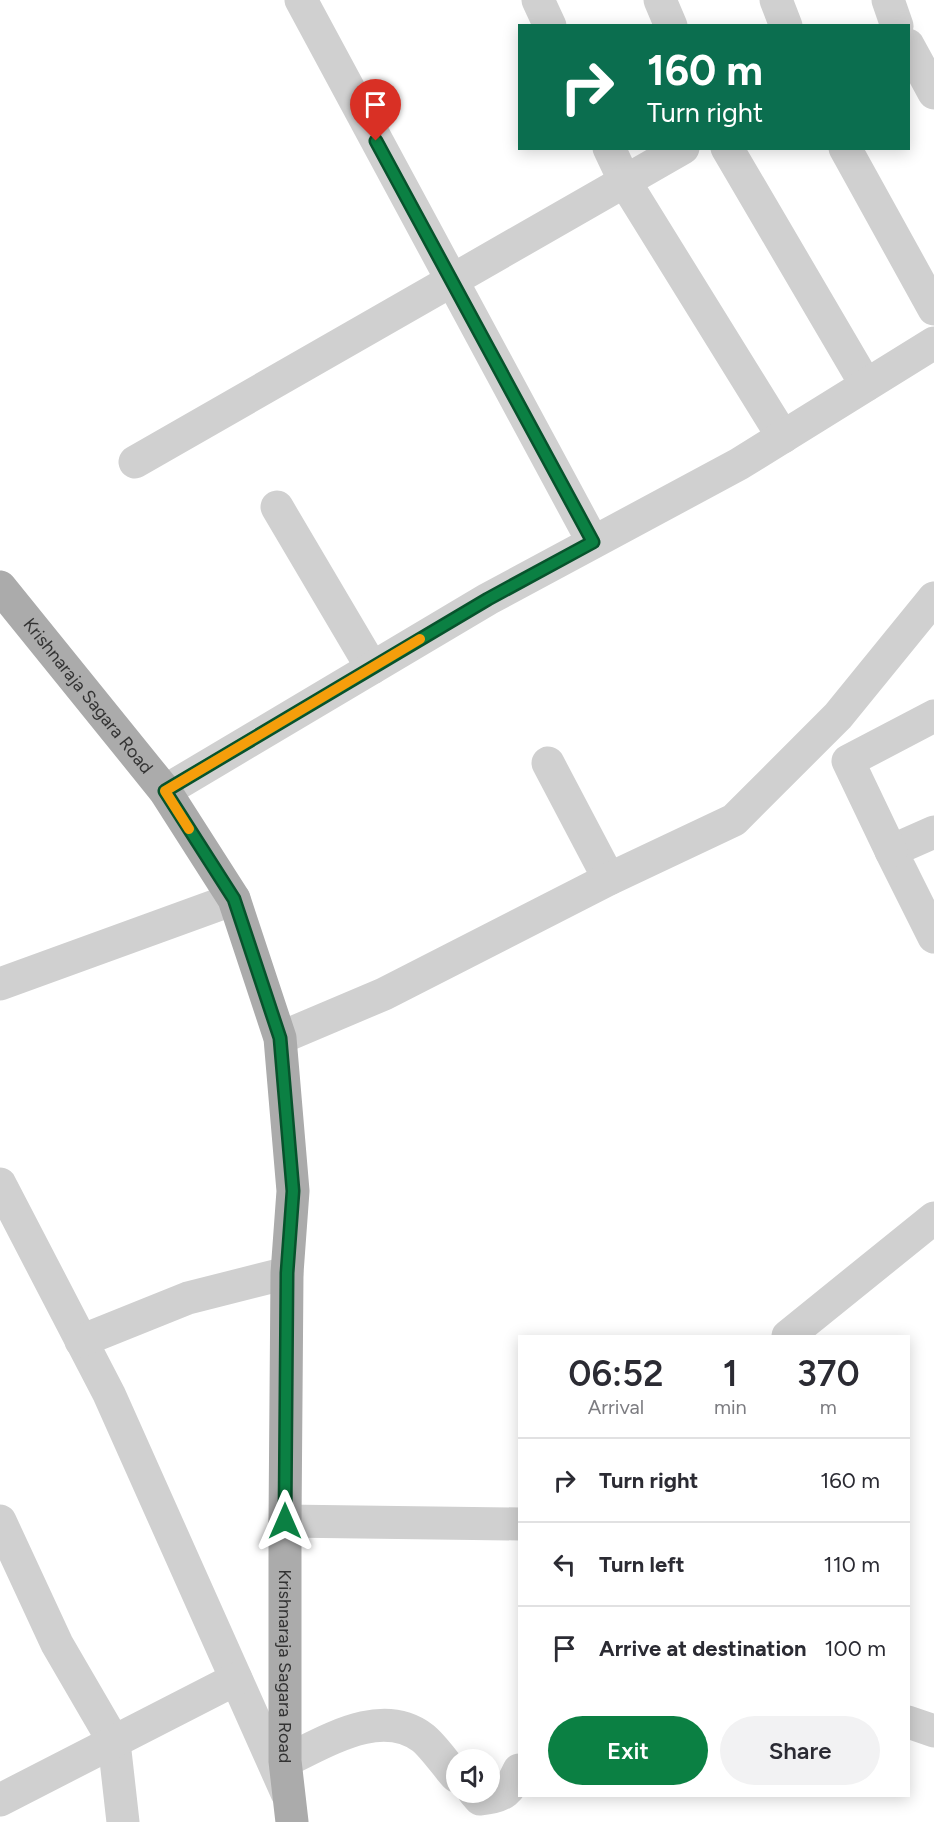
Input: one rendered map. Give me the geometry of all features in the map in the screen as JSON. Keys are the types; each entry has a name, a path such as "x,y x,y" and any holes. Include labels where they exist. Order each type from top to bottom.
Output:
{"main road":[{"name":"Krishnaraja Sagara Road","path":"0,587 165,791 234,899 280,1038 293,1191 287,1273 285,1521 285,1761 291,1810"}],"street":[{"path":"301,0 593,542"},
{"path":"538,0 549,24"},
{"path":"660,0 670,24"},
{"path":"776,0 785,24"},
{"path":"888,0 896,24"},
{"path":"910,49 934,93"},
{"path":"610,150 625,182 783,437"},
{"path":"135,462 680,150"},
{"path":"728,150 866,385"},
{"path":"846,150 934,309"},
{"path":"165,791 488,599 739,464 934,343"},
{"path":"277,507 372,668"},
{"path":"280,1038 384,994 609,879 734,820 838,717 934,598"},
{"path":"934,716 848,761 934,937"},
{"path":"548,763 609,879"},
{"path":"891,851 934,832"},
{"path":"0,984 234,899"},
{"path":"0,1184 109,1394 236,1679 291,1810"},
{"path":"789,1335 934,1218"},
{"path":"81,1341 188,1298 287,1273"},
{"path":"0,1521 57,1644 114,1742 123,1822"},
{"path":"285,1521 518,1524"},
{"path":"0,1800 236,1679"},
{"path":"910,1723 934,1731"},
{"path":"285,1761 352,1731 380,1724 406,1727 425,1739 446,1764"},
{"path":"500,1795 510,1789 518,1772"}],"slow traffic":[{"path":"189,829 165,791 420,639"}],"route":[{"path":"285,1521 287,1273 293,1191 280,1038 234,899 165,791 488,599 593,542 376,141"}]}
